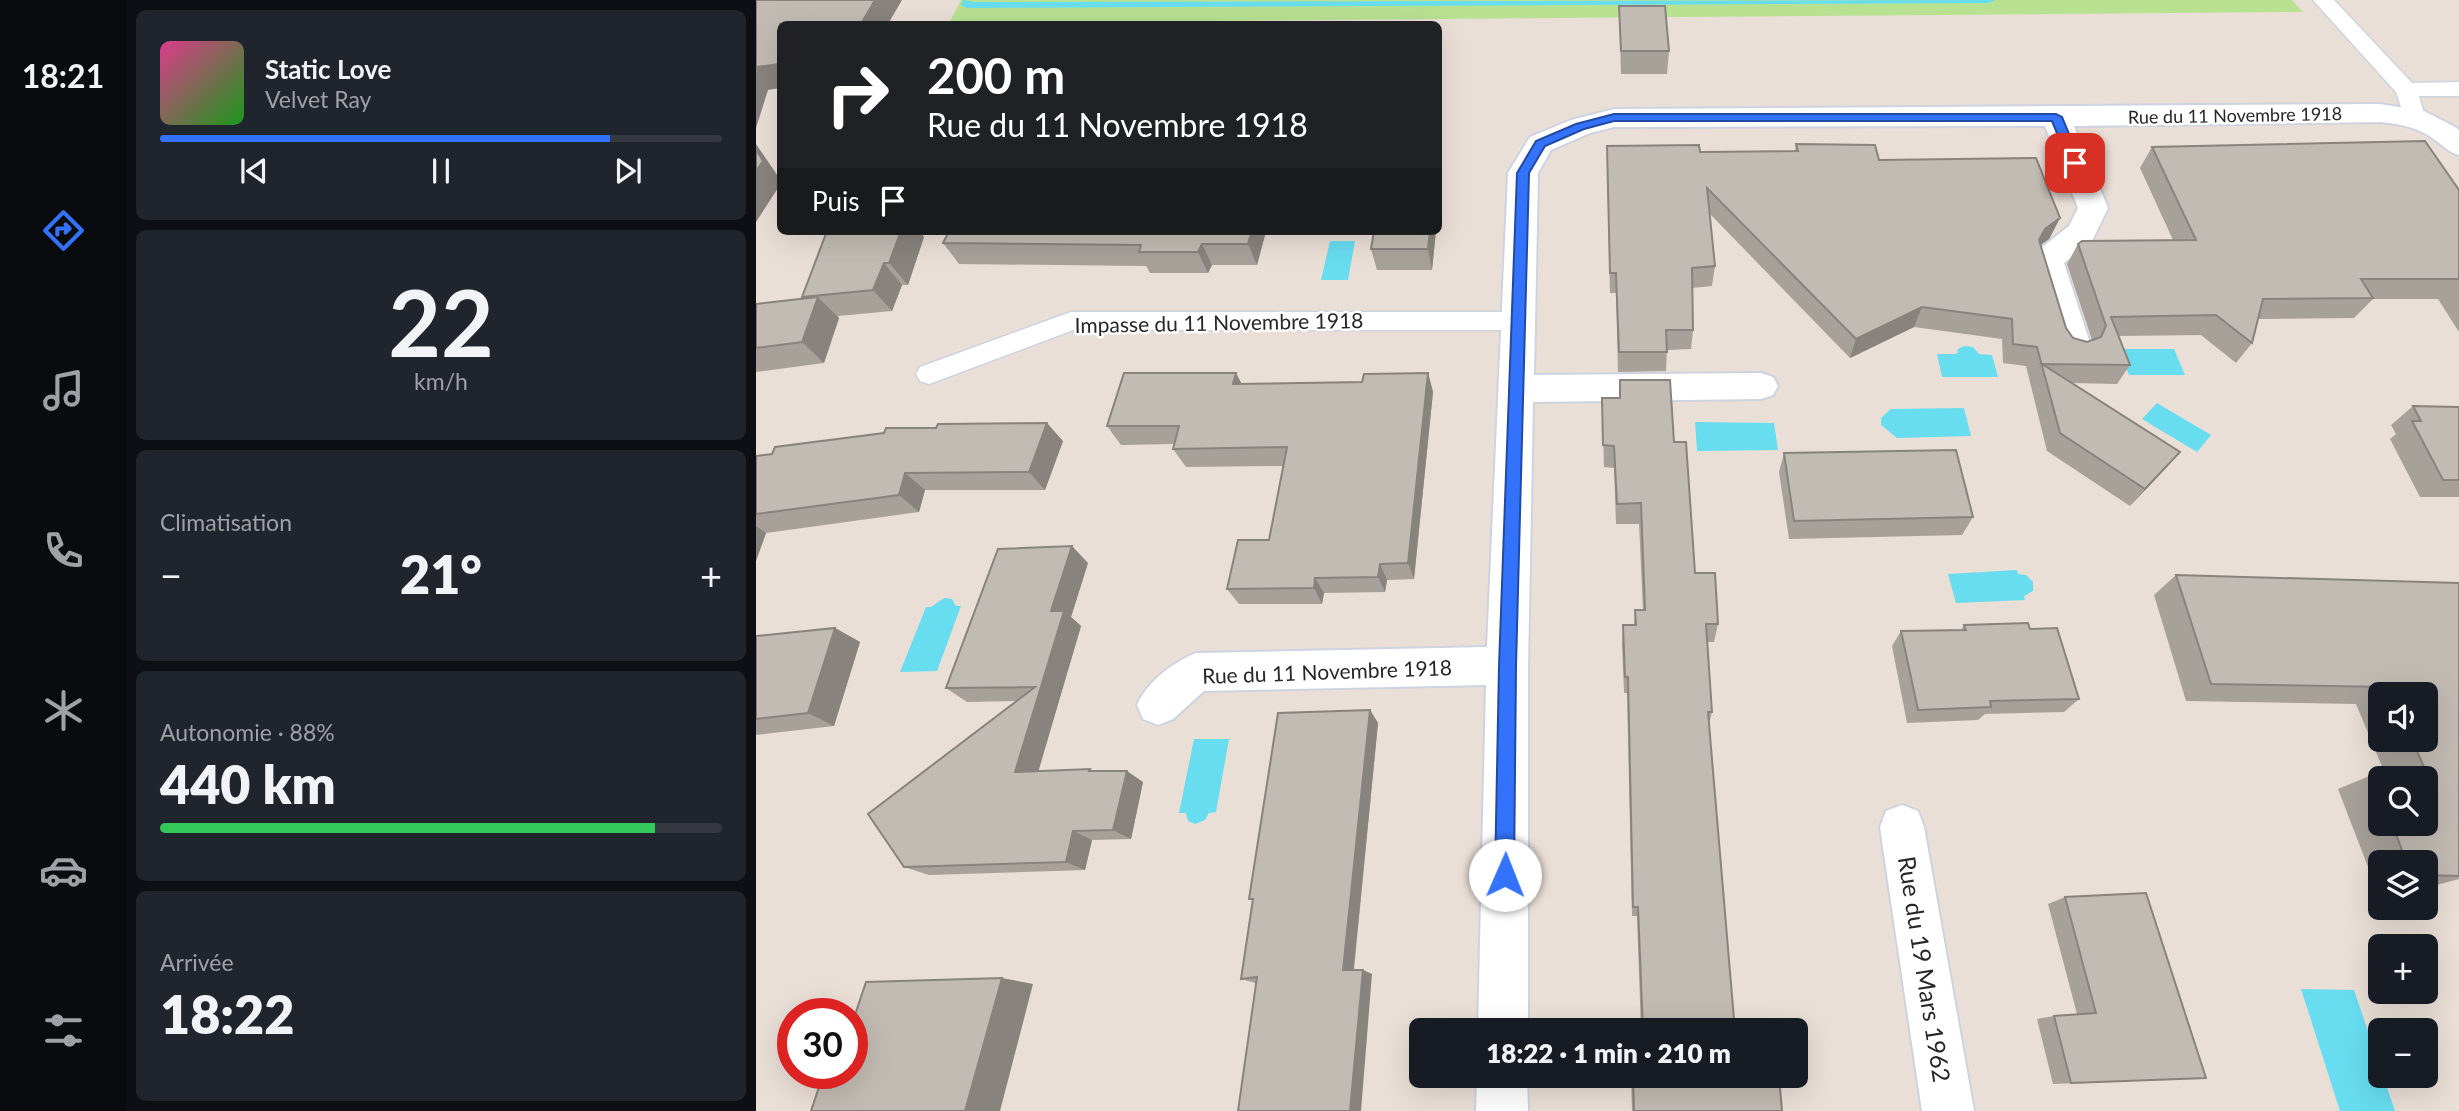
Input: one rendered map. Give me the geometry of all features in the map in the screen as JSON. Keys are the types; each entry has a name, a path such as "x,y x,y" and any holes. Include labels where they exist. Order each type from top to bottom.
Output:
{"street":[{"name":"Rue du 11 Novembre 1918","path":"1503,1018 1507,666 1523,173 1540,144 1581,126 1614,118 2346,113 2410,103"},
{"path":"2410,103 2459,146"},
{"path":"2056,117 2093,208 2081,233 2047,260 2074,346"},
{"path":"1515,389 1761,386"},
{"name":"Rue du 11 Novembre 1918","path":"1158,705 1196,672 1507,666"},
{"name":"Rue du 19 Mars 1962","path":"1902,827 1948,1111"},
{"path":"1502,1088 1502,1111"}],"lane":[{"path":"2323,0 2410,103 2459,89"},
{"name":"Impasse du 11 Novembre 1918","path":"929,374 1072,321 1517,321"}],"green space":[{"path":"961,0 2292,0 2303,12 1195,21 950,21"}],"water":[{"path":"1330,241 1355,241 1348,280 1321,280"},
{"path":"1964,346 1973,347 1979,354 1992,355 1998,377 1942,377 1937,354 1957,354 1958,349"},
{"path":"2119,349 2174,349 2185,375 2129,375"},
{"path":"2157,403 2211,435 2197,452 2142,419"},
{"path":"1964,408 1971,436 1897,438 1881,425 1881,418 1891,409"},
{"path":"1695,422 1774,423 1778,450 1697,451"},
{"path":"2017,570 2018,574 2026,575 2033,582 2033,591 2024,596 2025,600 1956,603 1948,574"},
{"path":"944,598 952,599 956,606 961,606 937,671 900,672 926,607 931,607"},
{"path":"1194,739 1229,739 1216,812 1209,813 1205,820 1195,824 1188,821 1186,813 1179,813"},
{"path":"2301,989 2354,990 2368,1031 2368,1088 2387,1088 2395,1111 2340,1111"}],"building":[{"path":"756,0 875,0 863,21 777,21 777,64 756,67"},
{"path":"1619,6 1665,6 1669,51 1621,51"},
{"path":"2425,141 2459,190 2459,279 2361,279 2373,298 2263,299 2252,343 2216,315 2111,317 2130,365 2042,364 2180,452 2145,489 2060,433 2037,347 2013,344 2012,319 1922,307 1856,339 1707,188 1715,266 1692,268 1693,330 1666,330 1667,352 1619,352 1616,273 1610,273 1607,146 1699,145 1700,152 1798,151 1796,144 1875,145 1879,160 2036,158 2060,218 2045,229 2039,240 2066,328 2073,338 2087,342 2101,337 2106,326 2078,244 2082,241 2196,240 2152,147"},
{"path":"756,150 763,161 756,171"},
{"path":"825,235 900,235 889,263 884,263 873,290 802,297"},
{"path":"947,235 1251,235 1248,244 1202,244 1198,252 1139,252 1141,245 943,243"},
{"path":"1373,235 1430,235 1428,249 1371,249"},
{"path":"818,297 802,342 756,348 756,304"},
{"path":"1124,373 1236,373 1233,384 1362,382 1364,374 1428,373 1408,563 1380,564 1378,577 1315,578 1314,588 1227,589 1238,540 1269,540 1287,447 1173,449 1179,426 1107,426"},
{"path":"1620,380 1670,380 1674,442 1686,442 1695,573 1715,573 1718,624 1706,624 1712,712 1708,712 1734,1018 1642,1018 1638,907 1633,907 1628,677 1625,677 1623,625 1636,625 1635,610 1645,610 1641,503 1617,504 1614,446 1603,445 1602,398 1620,398"},
{"path":"2413,406 2459,407 2459,480 2443,480 2412,421 2421,421"},
{"path":"1047,423 1029,472 905,473 899,495 756,514 756,456 772,454 775,447 884,433 886,428 936,428 938,424"},
{"path":"1956,450 1973,517 1794,521 1784,453"},
{"path":"1072,546 1051,611 1064,611 1015,772 1090,769 1089,771 1127,771 1113,830 1073,831 1066,862 904,867 868,814 1035,687 946,688 998,549"},
{"path":"2176,575 2459,583 2459,876 2438,875 2438,850 2402,850 2397,836 2438,836 2438,766 2424,766 2417,752 2438,752 2438,682 2368,682 2368,687 2211,684"},
{"path":"2028,623 2030,629 2057,628 2079,699 1990,701 1991,707 1918,710 1901,631 1966,630 1964,625"},
{"path":"835,628 808,713 756,719 756,636"},
{"path":"1370,710 1343,970 1363,970 1350,1111 1238,1111 1257,977 1241,979 1253,899 1249,899 1278,713"},
{"path":"2146,893 2206,1078 2071,1083 2054,1016 2096,1013 2065,897"},
{"path":"1002,978 965,1111 811,1111 818,1089 868,1089 868,998 861,998 866,982"},
{"path":"1633,1088 1780,1088 1782,1111 1634,1111"}],"waterway":[{"path":"969,0 967,5 1989,0"}],"route":[{"path":"1505,875 1507,666 1523,173 1540,144 1581,126 1614,118 2056,117 2075,163"}]}
